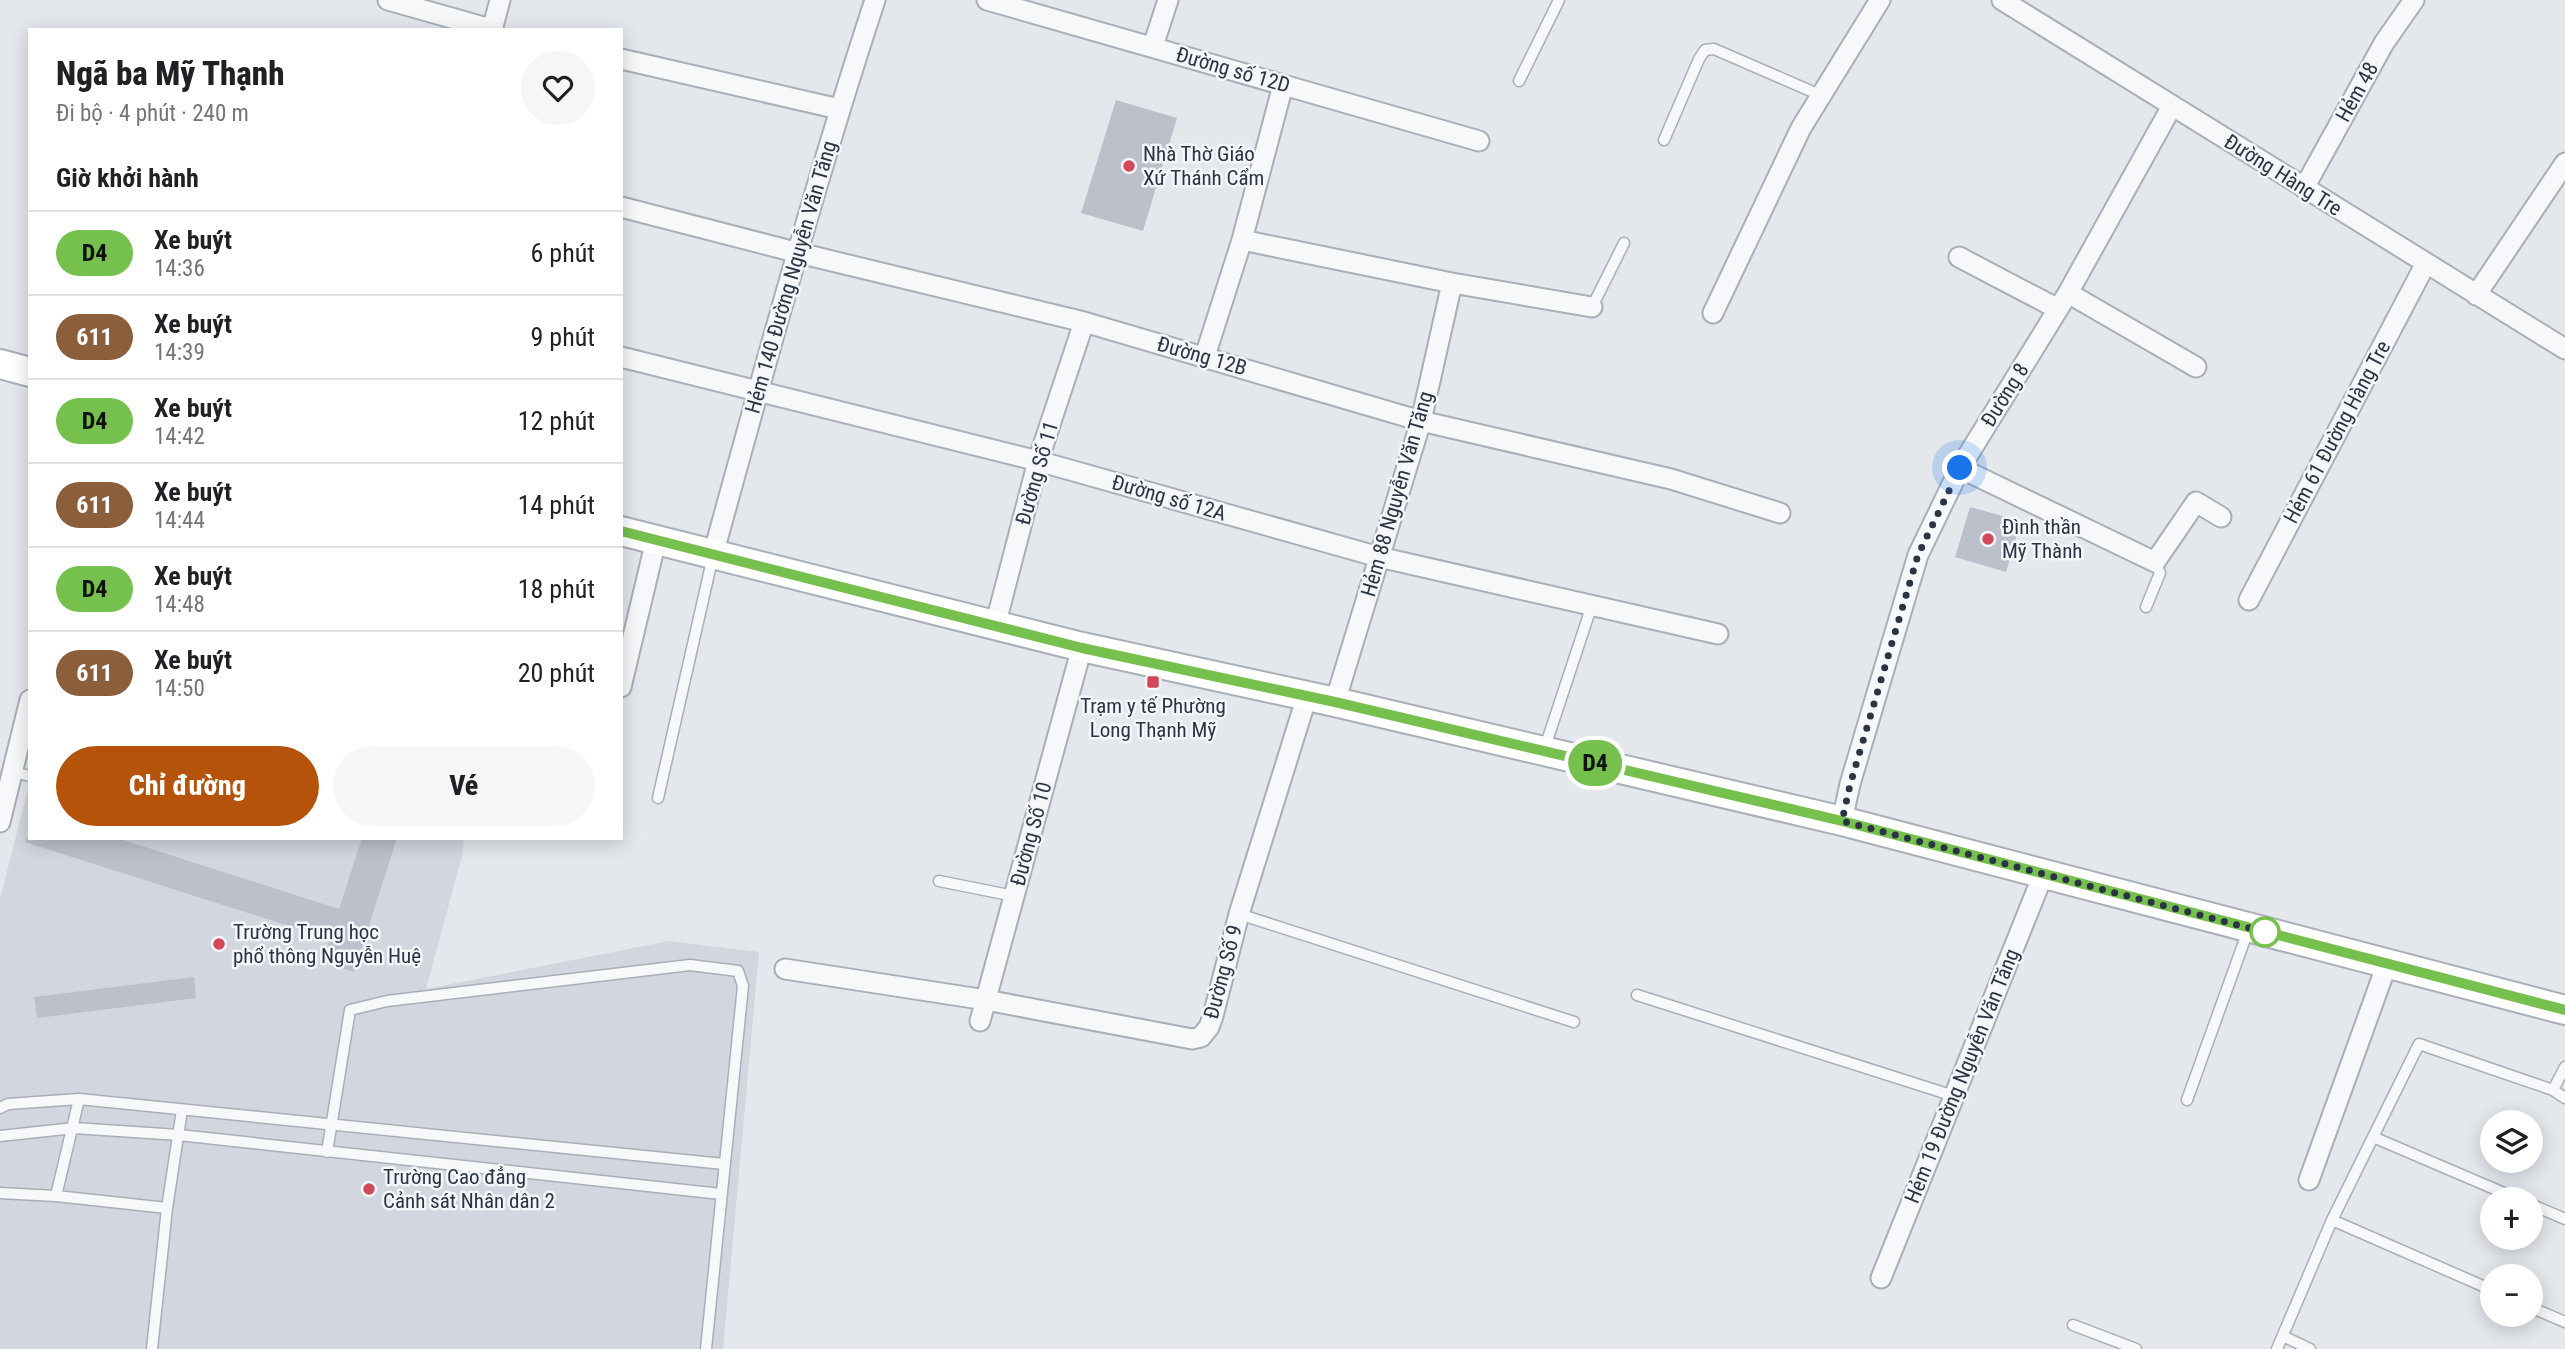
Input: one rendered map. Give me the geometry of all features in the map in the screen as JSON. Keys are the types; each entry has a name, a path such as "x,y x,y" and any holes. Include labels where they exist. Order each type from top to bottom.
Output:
{"main road":[{"path":"0,364 28,371"},
{"path":"623,532 1082,648 1335,702 1842,821 2565,1010"}],"street":[{"path":"388,0 486,28"},
{"path":"493,28 499,0"},
{"name":"Hẻm 140 Đường Nguyễn Văn Tăng","path":"713,555 839,109 875,0"},
{"name":"Đường số 12D","path":"988,0 1479,141"},
{"path":"1153,46 1168,0"},
{"path":"1713,313 1801,128 1880,0"},
{"name":"Đường Hàng Tre","path":"2002,0 2565,349"},
{"name":"Hẻm 48","path":"2304,188 2384,43 2414,0"},
{"path":"623,59 839,109"},
{"path":"1205,356 1242,240 1283,85"},
{"name":"Đường 8","path":"1842,821 1918,555 1960,468 2063,301 2172,106"},
{"path":"2476,295 2565,163"},
{"name":"Đường 12B","path":"623,208 1084,322 1421,421 1671,479 1780,513"},
{"path":"1242,240 1452,283 1592,307"},
{"path":"1959,257 2063,301 2196,367"},
{"name":"Hẻm 61 Đường Hàng Tre","path":"2249,600 2426,263"},
{"name":"Hẻm 88 Nguyễn Văn Tăng","path":"1335,702 1421,421 1452,283"},
{"name":"Đường Số 11","path":"995,626 1038,461 1084,322"},
{"name":"Đường số 12A","path":"623,358 1038,461 1379,557 1718,634"},
{"path":"1960,468 2155,562 2196,502 2221,517"},
{"path":"623,679 656,540"},
{"name":"Đường Số 10","path":"980,1021 1082,648"},
{"name":"Đường Số 9","path":"986,1000 1192,1039 1201,1037 1213,1016 1239,914 1307,696"},
{"path":"0,822 21,774 28,716"},
{"name":"Hẻm 19 Đường Nguyễn Văn Tăng","path":"1881,1278 2043,875"},
{"path":"2309,1180 2387,964"},
{"path":"785,969 986,1000"}],"lane":[{"path":"1519,81 1559,0"},
{"path":"1664,140 1705,50 1714,48 1820,95"},
{"path":"1592,307 1625,243"},
{"path":"658,798 713,555"},
{"path":"2146,607 2160,573 2155,562"},
{"path":"1544,751 1592,606"},
{"path":"939,881 1014,896"},
{"path":"1239,914 1574,1022"},
{"path":"2187,1100 2249,928"},
{"path":"327,1152 350,1010 387,1001 690,965 738,971 743,986 706,1349"},
{"path":"1637,995 1954,1096"},
{"path":"2277,1349 2332,1220 2419,1044 2553,1090 2565,1098"},
{"path":"2553,1090 2565,1067"},
{"path":"56,1196 79,1099"},
{"path":"0,1108 8,1104 79,1099 724,1164"},
{"path":"152,1349 167,1208 182,1110"},
{"path":"0,1136 74,1128 179,1135 721,1194"},
{"path":"2373,1137 2490,1187"},
{"path":"0,1193 167,1208"},
{"path":"2543,1210 2565,1219"},
{"path":"2332,1220 2480,1285"},
{"path":"2543,1313 2565,1322"},
{"path":"2073,1325 2136,1349"},
{"path":"2283,1336 2310,1349"}],"shaded area":[{"name":"Trường Cao đẳng Cảnh sát Nhân dân 2","path":"28,789 28,840 464,840 462,856 426,989 669,941 759,952 723,1349 0,1349 0,899"}],"building":[{"name":"Nhà Thờ Giáo Xứ Thánh Cẩm","path":"1116,100 1177,118 1143,231 1081,213"},
{"name":"Đình thần Mỹ Thành","path":"1970,507 2021,521 2006,572 1955,557"},
{"path":"26,838 123,840 339,909 361,840 396,840 354,972 323,962 330,939 25,842"},
{"path":"194,977 196,998 37,1018 34,997"}],"bus line":[{"name":"D4","path":"623,532 1082,648 1335,702 1842,821 2565,1010"}],"place":[{"name":"Nhà Thờ Giáo Xứ Thánh Cẩm","path":"1129,166"},
{"name":"Đình thần Mỹ Thành","path":"1988,539"},
{"name":"Trạm y tế Phường Long Thạnh Mỹ","path":"1153,682"},
{"name":"Trường Trung học phổ thông Nguyễn Huệ","path":"219,944"},
{"name":"Trường Cao đẳng Cảnh sát Nhân dân 2","path":"369,1189"}],"route":[{"path":"1960,468 1918,555 1850,785 1842,821 2272,934 2265,932"}]}
